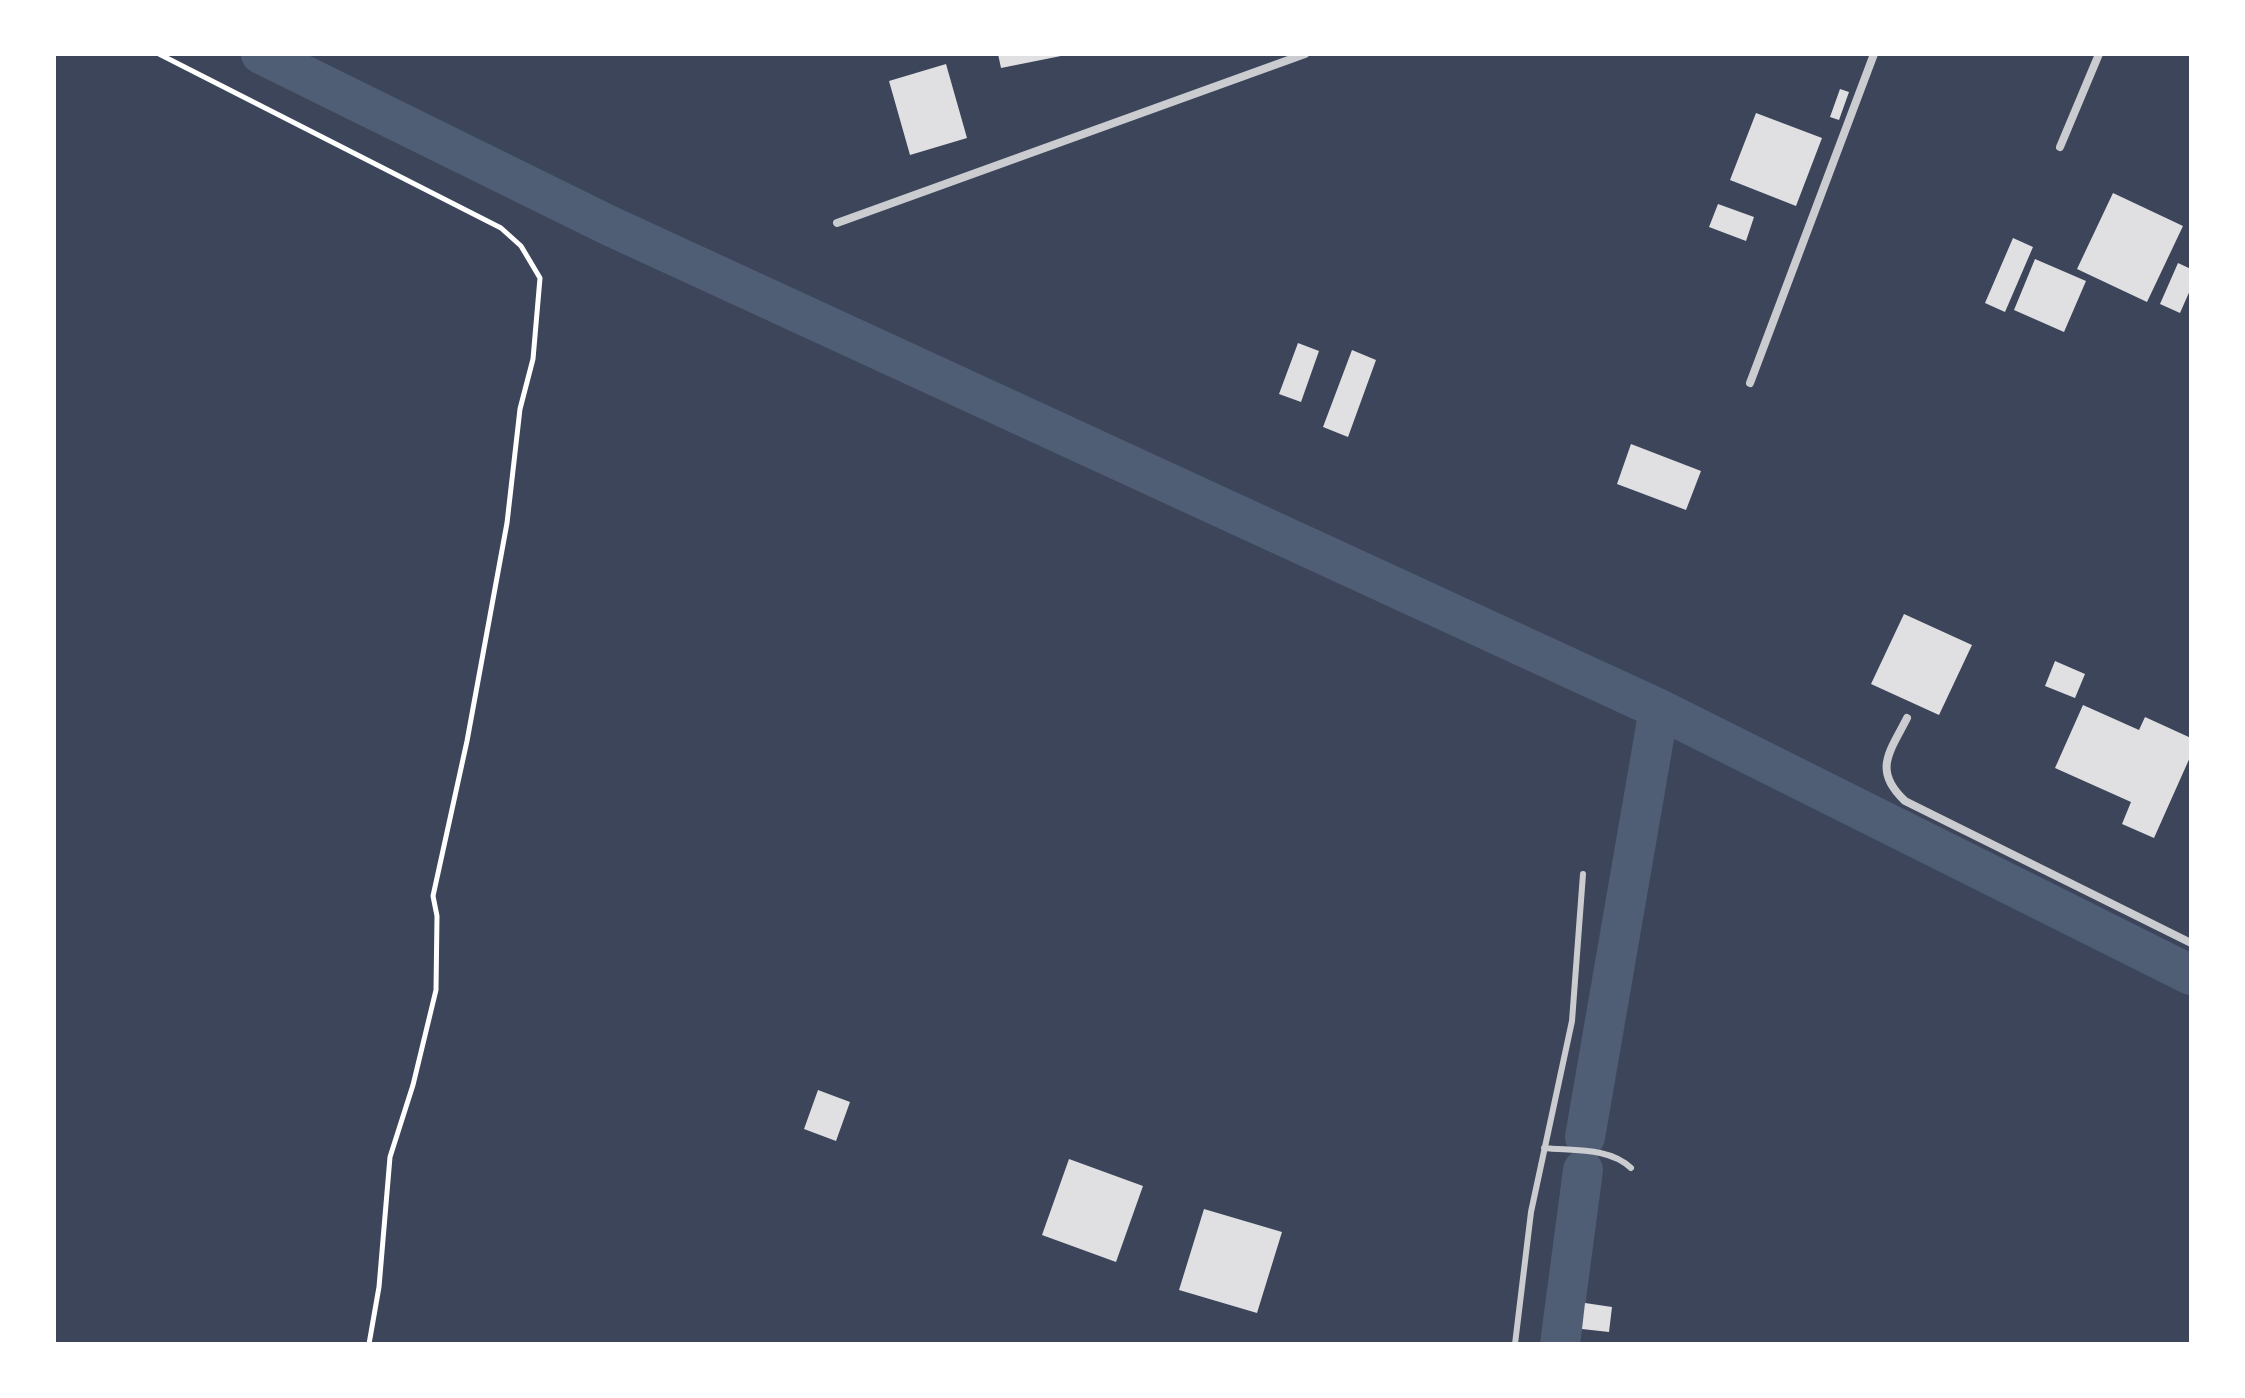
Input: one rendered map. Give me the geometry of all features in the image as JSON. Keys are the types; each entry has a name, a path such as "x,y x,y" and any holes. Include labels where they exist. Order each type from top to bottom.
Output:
{"street":[{"path":"837,223 1305,54"},
{"path":"1750,383 1874,54"},
{"path":"2060,147 2099,54"},
{"path":"1907,718 1887,758 1885,777 1905,801 2191,943"}],"lane":[{"path":"1515,1344 1531,1212 1572,1021 1583,874"},
{"path":"1544,1148 1609,1154 1620,1158 1631,1168"}],"path":[{"path":"159,54 501,228 521,246 540,278 533,359 520,409 507,523 467,741 433,896 437,916 436,990 413,1085 390,1157 379,1287 369,1344"}],"shaded area":[{"path":"54,54 2191,54 2191,1344 54,1344"}],"building":[{"path":"998,54 1066,54 1066,55 1001,68"},
{"path":"946,64 967,138 910,155 889,81"},
{"path":"1840,89 1849,92 1839,120 1830,117"},
{"path":"1756,113 1822,138 1796,206 1730,180"},
{"path":"2113,193 2183,226 2147,302 2077,269"},
{"path":"1718,204 1754,217 1746,241 1709,227"},
{"path":"2013,238 2033,247 2005,312 1985,303"},
{"path":"2035,259 2086,281 2064,332 2014,310"},
{"path":"2178,263 2191,269 2191,288 2180,313 2160,304"},
{"path":"1298,343 1319,351 1301,402 1279,394"},
{"path":"1352,350 1376,360 1348,437 1323,427"},
{"path":"1631,444 1701,471 1686,510 1617,484"},
{"path":"1904,614 1972,645 1939,715 1871,684"},
{"path":"2055,661 2085,674 2075,698 2045,686"},
{"path":"2083,705 2139,730 2145,717 2191,738 2191,755 2154,838 2122,824 2131,802 2055,768"},
{"path":"818,1090 850,1102 836,1141 804,1129"},
{"path":"1069,1159 1143,1186 1116,1262 1042,1235"},
{"path":"1204,1209 1282,1232 1257,1313 1179,1290"},
{"path":"1585,1303 1612,1307 1609,1332 1582,1329"}],"waterway":[{"path":"261,54 608,225 1659,709 2191,975"},
{"path":"1585,1137 1659,709"},
{"path":"1560,1344 1583,1170"}]}
